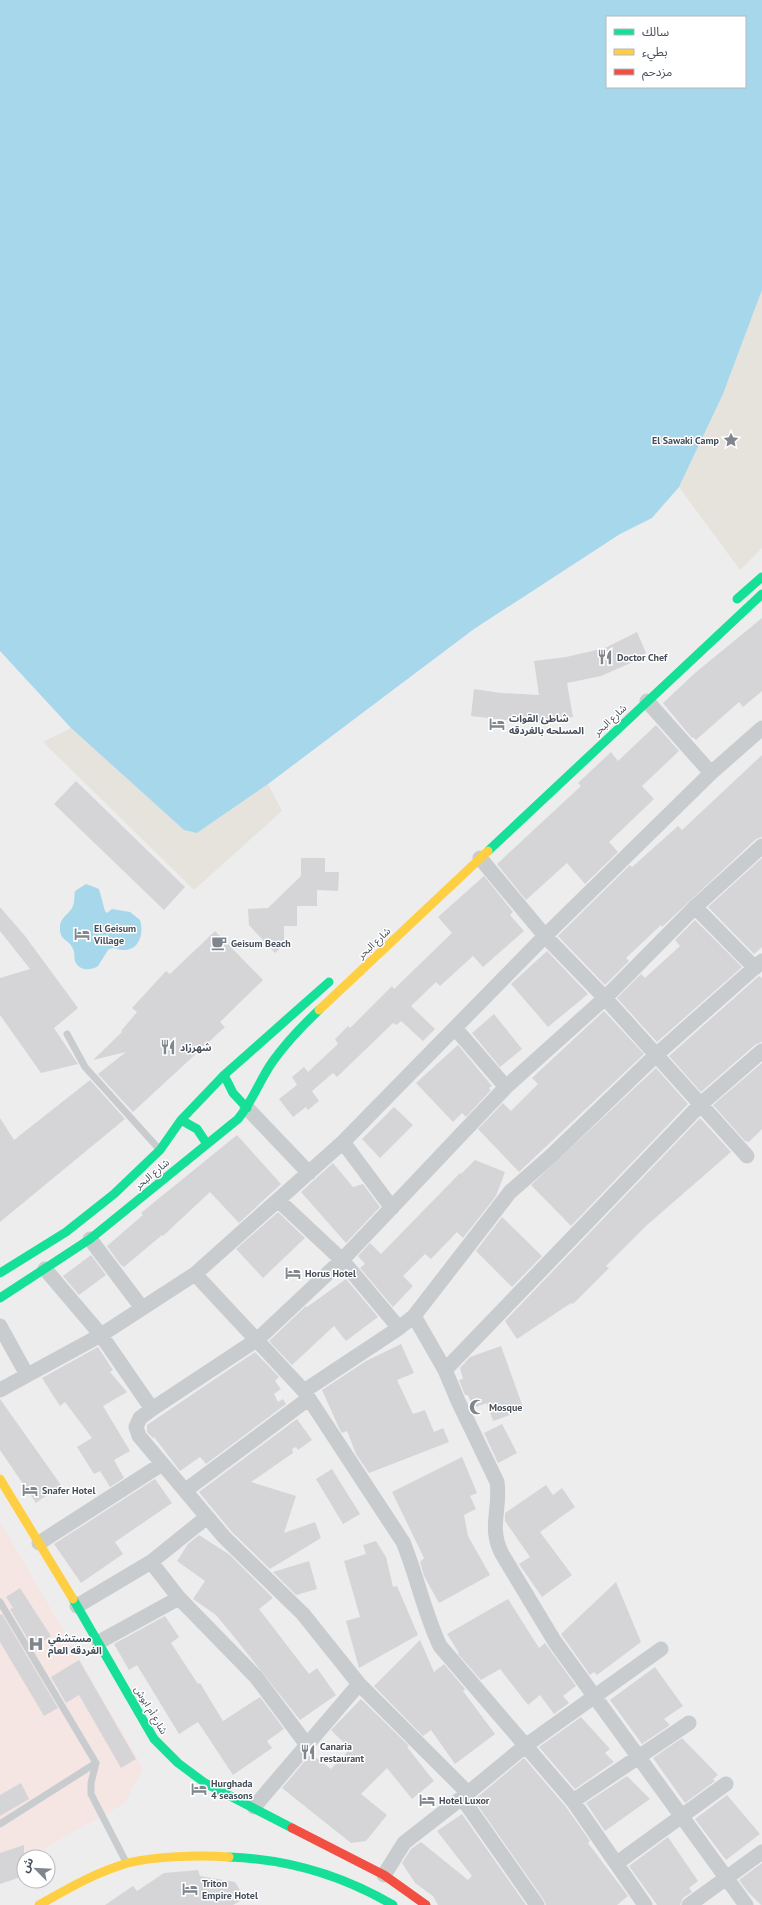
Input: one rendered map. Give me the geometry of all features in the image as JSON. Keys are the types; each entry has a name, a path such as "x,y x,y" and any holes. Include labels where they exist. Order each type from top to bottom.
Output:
{"main road":[{"path":"728,608 762,577"},
{"name":"شارع البحر","path":"0,1298 45,1270 90,1239 238,1119 247,1108 273,1061 306,1022 762,594"},
{"name":"شارع البحر","path":"0,1273 26,1258 91,1214 114,1194 160,1150 181,1120 224,1075 336,975"},
{"path":"224,1075 233,1093 247,1108"},
{"path":"181,1120 197,1129 207,1144"},
{"name":"شارع أم ابوش","path":"0,1479 99,1642 154,1739 178,1763 205,1784 254,1807 384,1875 426,1905"},
{"path":"39,1905 76,1883 127,1864 187,1856 251,1858 291,1864 332,1876 378,1896 393,1905"}],"street":[{"path":"647,701 711,773"},
{"path":"0,1390 101,1335 195,1274 279,1201 343,1142 545,936 711,773 762,728"},
{"path":"537,1905 465,1796 359,1684 303,1614 224,1537 139,1436 136,1427 140,1418 152,1409 258,1339 342,1260 506,1087 605,998 695,907 762,846"},
{"path":"480,858 545,936 605,998 748,1156"},
{"path":"186,1490 306,1395 414,1316 510,1192 551,1156 656,1055 759,964 695,907"},
{"path":"455,1028 506,1087"},
{"path":"446,1370 701,1104 762,1051"},
{"path":"247,1108 309,1173"},
{"path":"343,1142 392,1208"},
{"path":"279,1201 342,1260 399,1328"},
{"path":"90,1239 142,1308"},
{"path":"45,1270 101,1335 152,1409"},
{"path":"195,1274 258,1339 306,1395 329,1426 403,1542 412,1562 432,1630 440,1646 573,1801 617,1862 645,1905"},
{"path":"414,1316 446,1370 458,1401 497,1482 498,1494 494,1531 497,1544 555,1642 746,1905"},
{"path":"0,1326 27,1375"},
{"path":"39,1543 162,1464"},
{"path":"77,1606 151,1562 207,1517"},
{"path":"151,1562 179,1598 256,1677 307,1745"},
{"path":"99,1642 179,1598"},
{"path":"384,1875 404,1843 465,1796 525,1746 596,1697 661,1649"},
{"path":"254,1807 359,1684"},
{"path":"573,1801 689,1723"},
{"path":"617,1862 726,1784"},
{"path":"689,1905 762,1852"}],"lane":[{"path":"67,1034 85,1067 160,1150"},
{"path":"0,1602 96,1763 91,1783 91,1794 127,1864"},
{"path":"0,1824 96,1763"}],"shaded area":[{"name":"مستشفي الغردقه العام","path":"0,1521 143,1768 125,1803 43,1849 16,1849 16,1863 0,1874"}],"sand":[{"name":"El Sawaki Camp","path":"762,290 762,548 740,570 679,487 723,394"},
{"path":"71,728 184,830 197,833 268,784 282,811 194,890 43,742"}],"water":[{"path":"0,0 762,0 762,290 723,394 679,487 652,518 620,534 474,629 268,784 197,833 184,830 71,728 0,651"},
{"path":"86,884 99,889 105,911 107,913 112,909 130,912 140,920 141,925 140,940 134,947 124,950 114,948 108,950 98,966 92,969 79,967 75,961 74,950 61,935 60,931 62,920 73,906 75,891"}],"building":[{"path":"762,618 762,691 743,707 739,702 696,740 693,737 692,738 663,703 695,673"},
{"path":"637,632 646,653 633,662 601,676 567,683 573,717 551,721 522,722 471,716 474,689 501,693 539,695 534,661 566,657 605,648"},
{"path":"656,725 679,751 642,786 654,799 609,842 618,852 585,884 567,863 526,900 497,864 581,786 578,783 611,752 618,761"},
{"path":"762,755 762,837 756,839 662,927 661,925 626,958 629,961 605,985 558,936 630,865 632,867 678,826 682,830"},
{"path":"76,781 185,887 164,910 54,804"},
{"path":"301,858 325,858 325,872 339,872 338,891 317,890 317,906 297,906 297,926 284,926 284,945 275,953 249,925 248,909 268,908 301,876"},
{"path":"762,858 762,947 754,954 708,907"},
{"path":"484,876 513,912 510,915 524,931 483,967 473,956 440,986 436,982 411,1006 435,1029 423,1041 401,1021 397,1025 393,1023 337,1077 333,1073 312,1091 319,1101 308,1110 306,1107 293,1117 279,1099 297,1085 292,1077 304,1067 308,1072 338,1044 335,1039 348,1026 350,1028 392,986 394,989 452,933 438,917"},
{"path":"0,907 25,936 78,1008 54,1028 78,1064 41,1073 0,1015 0,978 30,969 0,931"},
{"path":"695,920 742,967 657,1042 617,998 641,974 645,978 680,946 675,940"},
{"path":"215,931 263,980 220,1022 225,1027 133,1112 98,1074 126,1052 93,1060 122,1032 121,1031 137,1012 132,1008 166,971 170,974"},
{"path":"547,951 588,994 548,1027 511,984"},
{"path":"759,976 762,978 762,1042 756,1044 701,1092 669,1056"},
{"path":"604,1011 644,1054 519,1172 478,1129 503,1103 511,1111 538,1084 532,1078"},
{"path":"494,1014 522,1049 500,1067 472,1033"},
{"path":"458,1045 492,1086 489,1088 491,1090 466,1117 462,1113 453,1122 416,1083"},
{"path":"762,1063 762,1129 749,1142 745,1141 713,1105"},
{"path":"656,1068 688,1104 571,1226 531,1185"},
{"path":"90,1080 125,1119 0,1222 0,1118 14,1140"},
{"path":"394,1107 413,1125 380,1158 362,1139"},
{"path":"700,1118 731,1152 646,1226 606,1266 609,1268 573,1304 571,1303 517,1339 505,1321"},
{"path":"237,1135 281,1184 239,1223 210,1192 163,1236 162,1235 124,1267 120,1264 107,1246 143,1215 141,1213"},
{"path":"475,1160 505,1172 496,1196 463,1238 457,1232 431,1259 425,1254 403,1276 413,1286 393,1307 360,1268 365,1264 358,1256 370,1243 381,1254 460,1173 461,1174"},
{"path":"333,1163 353,1187 363,1184 380,1207 346,1243 301,1192"},
{"path":"278,1212 305,1238 263,1278 236,1249"},
{"path":"502,1217 542,1256 512,1287 476,1251"},
{"path":"91,1255 106,1275 79,1295 63,1276"},
{"path":"346,1279 378,1317 346,1341 334,1326 292,1365 269,1341 306,1306 307,1307"},
{"path":"401,1344 414,1373 397,1380 413,1414 425,1410 434,1432 443,1428 449,1442 369,1473 356,1454 347,1431 342,1433 339,1428 322,1390 366,1361"},
{"path":"501,1346 524,1410 493,1421 487,1403 473,1408 468,1395 465,1395 459,1380 463,1379 460,1368 470,1357"},
{"path":"98,1347 113,1370 110,1372 127,1392 103,1406 130,1451 114,1460 124,1478 110,1487 100,1471 94,1474 77,1447 92,1438 65,1402 60,1406 42,1378"},
{"path":"255,1352 279,1377 275,1381 281,1389 274,1394 278,1402 283,1399 286,1404 206,1464 200,1457 180,1471 154,1437 153,1438 147,1432 147,1425"},
{"path":"0,1399 61,1485 36,1503 0,1450"},
{"path":"297,1419 312,1440 298,1450 296,1447 292,1449 293,1453 251,1482 296,1496 284,1533 315,1522 321,1538 270,1569 231,1531 199,1492"},
{"path":"502,1424 517,1453 498,1463 484,1433"},
{"path":"462,1457 477,1493 470,1496 476,1509 464,1515 468,1536 490,1575 439,1603 424,1576 420,1562 424,1558 392,1492"},
{"path":"332,1469 360,1514 343,1524 316,1479"},
{"path":"155,1479 172,1503 115,1542 123,1554 81,1583 54,1544"},
{"path":"546,1485 553,1495 562,1488 575,1507 540,1532 572,1575 542,1597 519,1564 530,1557 505,1521 505,1513"},
{"path":"199,1535 230,1555 273,1598 259,1609 309,1674 317,1668 336,1695 300,1720 216,1615 193,1599 205,1581 177,1561 188,1544"},
{"path":"376,1541 386,1557 393,1587 397,1586 418,1635 359,1668 346,1621 360,1617 344,1561 366,1554 363,1545"},
{"path":"309,1561 317,1589 296,1595 273,1572"},
{"path":"616,1582 641,1642 597,1675 594,1672 590,1675 561,1634"},
{"path":"20,1588 51,1636 33,1648 10,1609 13,1608 6,1597"},
{"path":"508,1599 539,1648 545,1643 576,1686 563,1696 569,1703 554,1714 540,1695 528,1705 500,1669 481,1680 458,1654 459,1653 447,1634"},
{"path":"2,1614 58,1708 44,1716 0,1642 0,1615"},
{"path":"165,1616 179,1637 171,1643 198,1684 200,1683 223,1721 260,1697 284,1729 267,1741 272,1748 233,1775 198,1722 179,1734 137,1665 129,1670 114,1644"},
{"path":"420,1640 434,1672 444,1664 465,1689 463,1691 495,1734 455,1764 431,1730 423,1736 374,1686"},
{"path":"79,1660 136,1759 121,1768 79,1695 66,1703 51,1677"},
{"path":"655,1667 683,1706 664,1719 670,1725 642,1744 610,1700"},
{"path":"361,1699 409,1746 407,1747 434,1781 412,1799 387,1768 361,1794 387,1815 366,1841 351,1843 282,1788 311,1754 331,1769 350,1749 331,1730"},
{"path":"581,1717 610,1749 605,1753 614,1762 575,1789 539,1747"},
{"path":"682,1738 718,1775 713,1779 715,1781 685,1803 653,1758"},
{"path":"524,1758 566,1807 590,1841 588,1843 628,1896 617,1905 546,1905 474,1800"},
{"path":"627,1776 650,1799 605,1831 586,1803"},
{"path":"21,1783 29,1799 0,1816 0,1795"},
{"path":"727,1795 760,1834 726,1860 695,1819"},
{"path":"462,1814 526,1905 438,1905 433,1896 415,1883 402,1863 411,1849 421,1842 468,1880 472,1876 437,1831"},
{"path":"668,1837 698,1881 689,1888 692,1892 683,1898 680,1905 657,1905 629,1866"},
{"path":"24,1845 24,1849 16,1849 16,1879 0,1884 0,1853"},
{"path":"762,1863 762,1905 761,1905 739,1880"},
{"name":"Triton Empire Hotel","path":"198,1870 200,1876 235,1882 245,1898 233,1905 105,1905 133,1886 137,1891 164,1873"}],"traffic: fast":[{"path":"737,599 762,577"},
{"path":"488,851 762,594"},
{"path":"0,1273 66,1232 114,1194 160,1150 181,1120 224,1075 329,982"},
{"path":"0,1298 90,1239 238,1119 248,1105 273,1061 295,1034 319,1010"},
{"path":"224,1075 233,1093 247,1108"},
{"path":"181,1120 197,1129 207,1144"},
{"path":"73,1599 154,1739 178,1763 205,1783 292,1828"},
{"path":"229,1857 272,1861 314,1870 354,1885 393,1905"}],"traffic: slow":[{"path":"319,1010 488,851"},
{"path":"0,1479 73,1599"},
{"path":"39,1905 93,1876 128,1863 151,1859 178,1857 229,1857"}],"traffic: jam":[{"path":"292,1828 384,1875 426,1905"}],"place":[{"name":"El Sawaki Camp","path":"731,440"},
{"name":"Doctor Chef","path":"605,657"},
{"name":"شاطئ القوات المسلحه بالغردقه","path":"497,724"},
{"name":"El Geisum Village","path":"82,934"},
{"name":"Geisum Beach","path":"219,943"},
{"name":"شهرزاد","path":"168,1047"},
{"name":"Horus Hotel","path":"293,1273"},
{"name":"Mosque","path":"477,1407"},
{"name":"Snafer Hotel","path":"30,1490"},
{"name":"مستشفي الغردقه العام","path":"36,1644"},
{"name":"Canaria restaurant","path":"308,1752"},
{"name":"Hurghada 4 seasons","path":"199,1789"},
{"name":"Hotel Luxor","path":"427,1800"},
{"name":"Triton Empire Hotel","path":"190,1889"}]}
